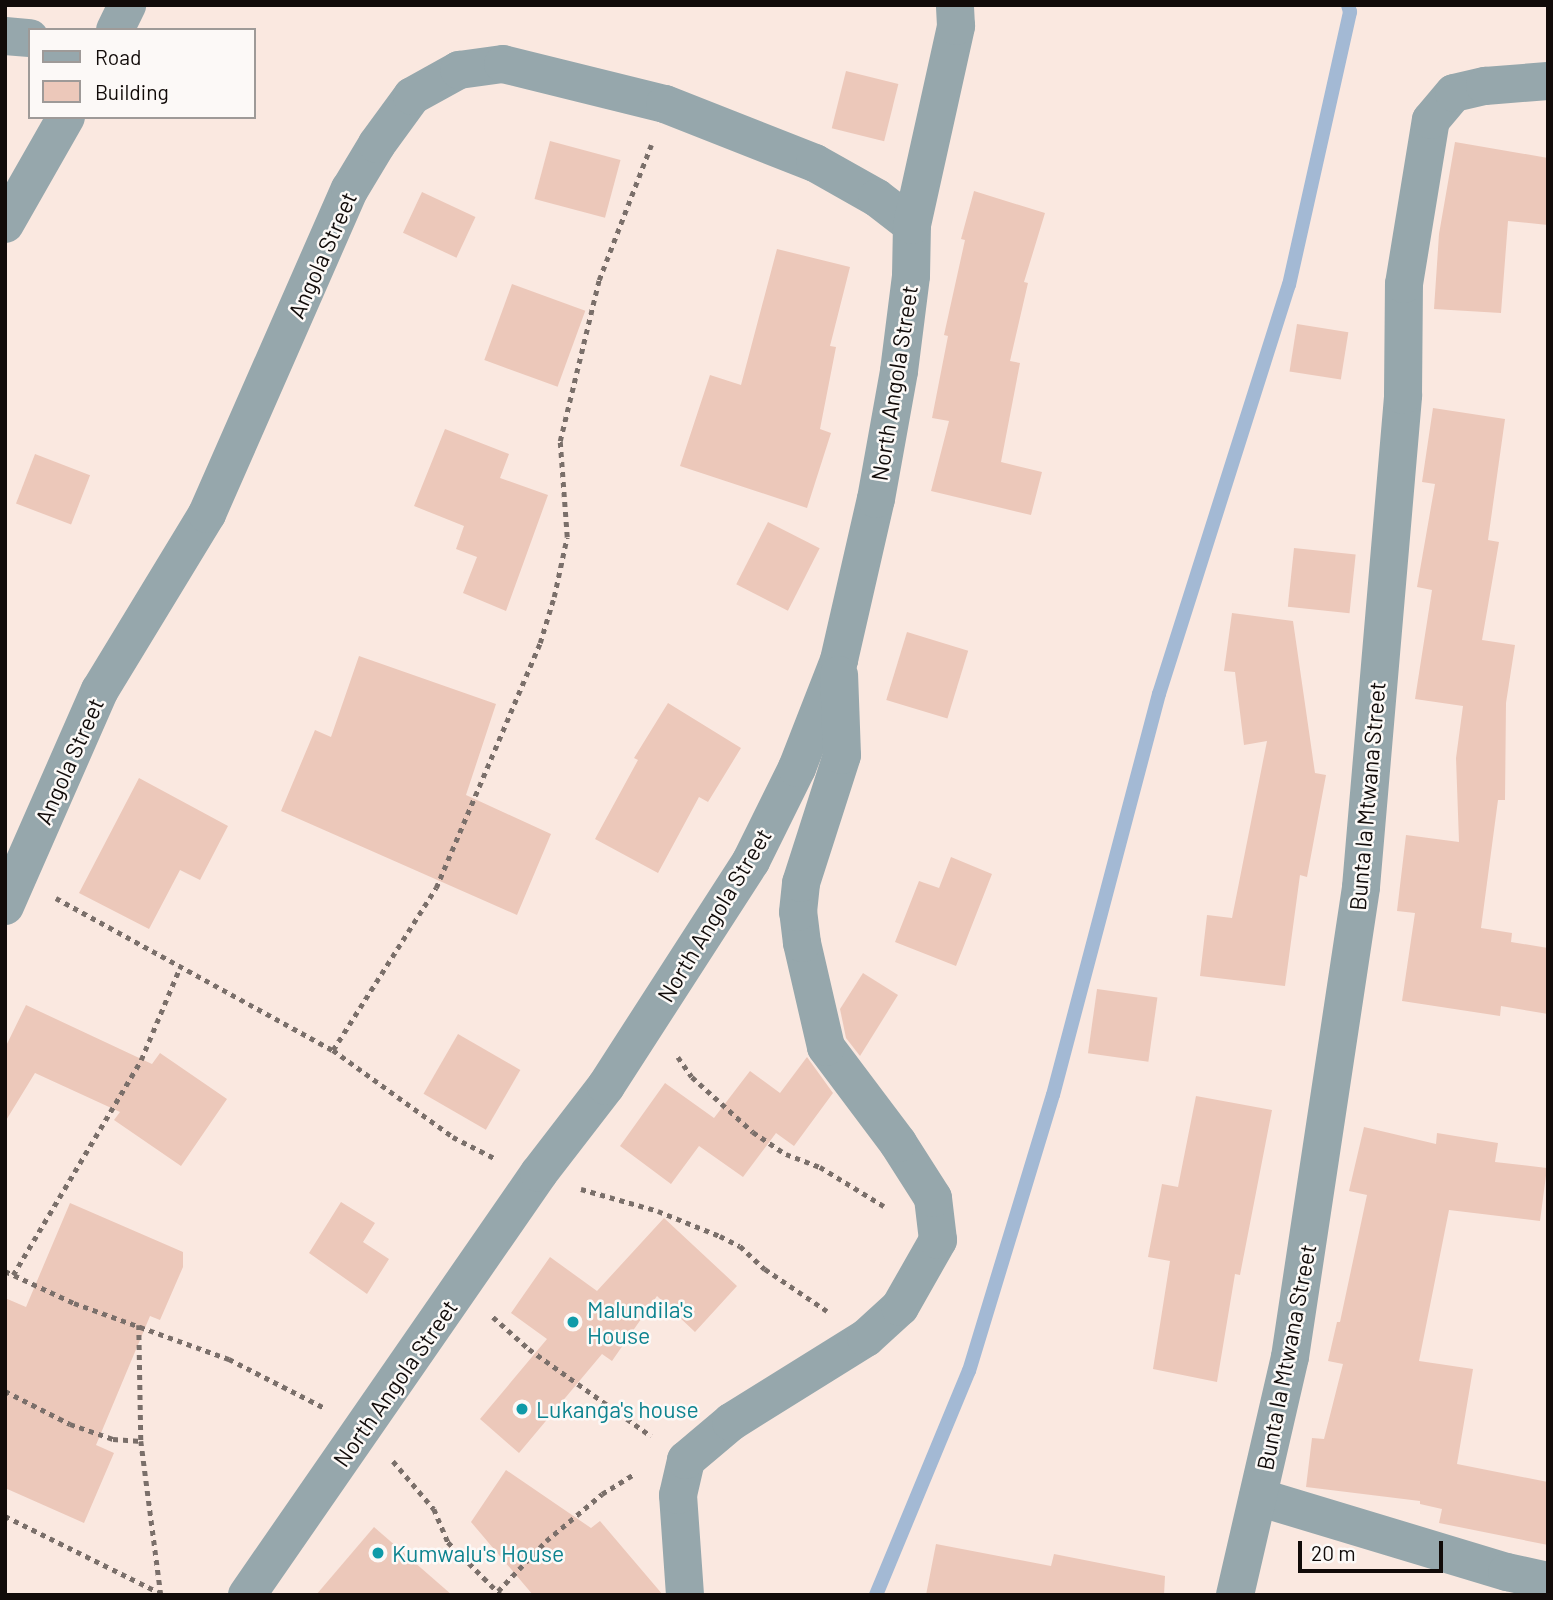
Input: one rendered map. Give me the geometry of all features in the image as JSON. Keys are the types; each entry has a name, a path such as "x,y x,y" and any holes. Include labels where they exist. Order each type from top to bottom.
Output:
{"street":[{"path":"116,28 127,5"},
{"name":"North Angola Street","path":"247,1595 537,1176 606,1086 751,861 797,768 839,660 891,423 911,276 912,225 956,26 956,5"},
{"path":"5,36 28,38"},
{"name":"Angola Street","path":"12,891 100,690 207,514 351,189 377,144 412,96 459,70 503,64 665,104 814,163 877,198 912,225"},
{"name":"Bunta la Mtwana Street","path":"1236,1595 1290,1357 1361,887 1403,395 1404,284 1431,120 1454,93 1548,81"},
{"path":"5,224 65,119"},
{"path":"685,1595 678,1455 866,1338 900,1307 938,1240 933,1198 898,1143 826,1047 802,943 798,912 801,883 842,755 839,660"},
{"path":"1258,1497 1507,1573 1548,1581"}],"path":[{"path":"333,1050 436,888 540,643 554,597 566,537 559,441 599,280 665,104"},
{"path":"12,891 180,967 333,1050 453,1137 498,1160 537,1176 658,1211 740,1246 765,1269 866,1338"},
{"path":"13,1275 141,1060 180,967"},
{"path":"655,1010 692,1077 753,1132 786,1154 820,1167 938,1240"},
{"path":"5,1271 74,1303 229,1359 361,1430 414,1482 434,1509 448,1542 500,1593 546,1541 602,1494 678,1455 530,1349 463,1286"},
{"path":"139,1325 141,1441 159,1594"},
{"path":"5,1391 70,1424 113,1438 141,1441"},
{"path":"5,1516 159,1594"}],"building":[{"path":"846,71 898,84 884,141 832,128"},
{"path":"550,141 621,160 605,218 534,199"},
{"path":"1455,142 1548,158 1548,225 1508,221 1501,313 1434,309 1439,234"},
{"path":"974,191 1045,213 1024,282 1028,283 1010,361 1020,363 1001,462 1042,472 1031,515 931,491 949,421 932,418 948,336 944,335 965,240 961,239"},
{"path":"422,192 475,217 456,258 403,233"},
{"path":"777,249 850,267 830,346 836,347 820,429 831,433 807,508 680,466 710,375 741,385"},
{"path":"512,284 585,311 558,387 484,360"},
{"path":"1297,324 1348,332 1341,380 1289,371"},
{"path":"1433,408 1505,419 1488,540 1499,542 1482,640 1515,645 1506,703 1505,800 1498,800 1481,928 1512,933 1511,942 1548,948 1548,1014 1501,1006 1500,1016 1402,1001 1415,913 1397,911 1406,835 1459,842 1456,758 1463,706 1415,699 1432,590 1417,587 1435,484 1422,482"},
{"path":"445,429 509,454 500,478 548,495 506,611 463,593 477,557 456,549 464,526 414,506"},
{"path":"35,454 90,475 71,525 16,503"},
{"path":"768,522 820,548 788,611 736,584"},
{"path":"1294,548 1356,554 1349,613 1288,607"},
{"path":"1232,613 1293,621 1315,773 1326,775 1307,877 1300,875 1285,986 1200,976 1207,915 1232,918 1267,741 1244,745 1235,672 1224,671"},
{"path":"907,632 968,651 947,719 886,700"},
{"path":"359,656 496,704 466,795 551,834 517,915 281,811 315,730 331,737"},
{"path":"668,703 741,748 708,802 699,797 658,873 595,839 638,760 634,758"},
{"path":"139,778 228,826 200,880 180,870 149,929 79,893"},
{"path":"951,857 992,874 956,966 895,942 919,881 939,888"},
{"path":"863,973 898,995 860,1056 846,1038 840,1009"},
{"path":"1097,989 1157,997 1148,1062 1088,1053"},
{"path":"26,1005 152,1064 160,1053 227,1099 181,1166 114,1120 120,1112 35,1073 5,1122 5,1048"},
{"path":"458,1034 520,1070 486,1130 423,1094"},
{"path":"807,1057 833,1093 794,1146 776,1133 743,1177 699,1146 671,1184 620,1146 665,1083 714,1118 750,1071 780,1093"},
{"path":"1196,1096 1272,1110 1240,1275 1235,1274 1217,1382 1153,1369 1170,1261 1148,1257 1162,1184 1178,1187"},
{"path":"1364,1127 1436,1144 1437,1133 1498,1143 1495,1162 1547,1168 1540,1221 1449,1210 1419,1361 1473,1369 1457,1464 1548,1482 1548,1545 1439,1523 1442,1509 1420,1504 1420,1501 1306,1487 1312,1438 1324,1439 1343,1364 1328,1361 1337,1322 1340,1322 1367,1195 1349,1191"},
{"path":"341,1202 375,1223 363,1242 389,1259 367,1294 309,1253"},
{"path":"70,1203 183,1252 183,1267 160,1320 150,1316 96,1445 114,1453 84,1523 5,1488 5,1298 26,1307"},
{"path":"664,1218 737,1286 695,1332 657,1296 612,1361 602,1354 519,1453 480,1419 547,1339 511,1313 550,1257 597,1291"},
{"path":"506,1470 591,1528 600,1521 663,1595 533,1595 471,1522"},
{"name":"Kumwalu's House","path":"374,1527 452,1595 316,1595"},
{"path":"936,1544 1051,1566 1054,1554 1165,1576 1164,1595 926,1595"}],"waterway":[{"path":"876,1595 969,1371 1053,1095 1159,694 1289,285 1350,12 1348,5"}],"place":[{"name":"Malundila's House","path":"573,1322"},
{"name":"Lukanga's house","path":"522,1409"},
{"name":"Kumwalu's House","path":"378,1553"}]}
